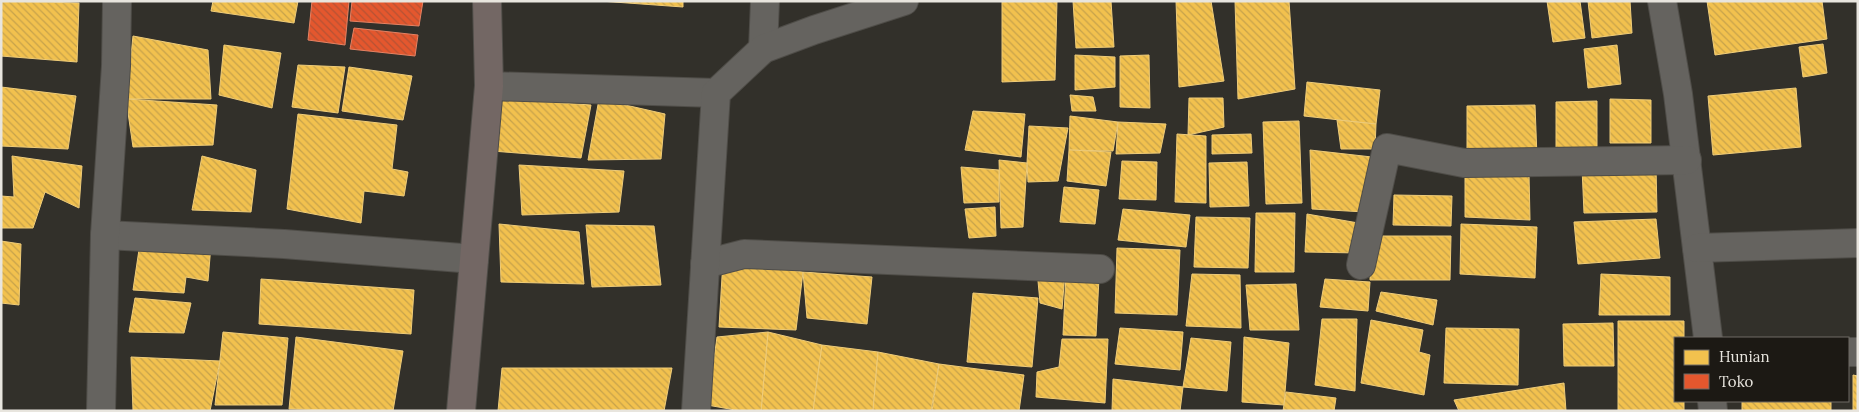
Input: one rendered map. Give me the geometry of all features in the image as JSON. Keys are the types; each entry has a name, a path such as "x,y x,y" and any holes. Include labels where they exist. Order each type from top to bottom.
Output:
{"highway":[{"path":"461,411 489,86 487,1"}],"street":[{"path":"101,411 105,235 116,66 117,1"},
{"path":"763,49 765,1"},
{"path":"696,411 716,93 763,49 814,30 904,1"},
{"path":"1662,1 1678,94 1708,337"},
{"path":"489,86 716,93"},
{"path":"1361,265 1387,148 1464,163 1686,160"},
{"path":"105,235 284,244 474,259"},
{"path":"1697,248 1858,243"},
{"path":"705,264 744,254 1100,269"}],"building: Hunian":[{"path":"1,1 79,3 77,62 1,56"},
{"path":"213,1 298,1 294,23 211,11"},
{"path":"600,1 683,1 683,7"},
{"path":"1002,1 1057,1 1055,80 1002,82"},
{"path":"1073,1 1111,1 1114,47 1076,48"},
{"path":"1176,1 1211,1 1224,81 1179,87"},
{"path":"1235,1 1289,1 1295,89 1238,99"},
{"path":"1547,1 1580,1 1585,38 1553,42"},
{"path":"1588,1 1630,1 1632,33 1592,38"},
{"path":"1707,1 1822,1 1827,39 1715,55"},
{"path":"133,36 208,50 211,99 126,99"},
{"path":"1823,44 1827,73 1803,77 1799,47"},
{"path":"224,45 281,53 272,108 219,95"},
{"path":"1617,45 1621,84 1588,88 1584,49"},
{"path":"1075,55 1115,57 1115,87 1075,90"},
{"path":"1149,55 1150,108 1120,107 1120,56"},
{"path":"298,65 345,67 338,113 292,107"},
{"path":"349,67 412,76 403,120 342,111"},
{"path":"1307,82 1380,90 1376,124 1304,116"},
{"path":"1,87 76,96 68,149 1,146"},
{"path":"1796,88 1801,147 1713,155 1708,96"},
{"path":"1070,95 1093,97 1096,111 1072,111"},
{"path":"1189,98 1223,98 1224,127 1188,135"},
{"path":"126,99 217,105 213,145 133,147"},
{"path":"500,99 591,105 581,158 492,151"},
{"path":"599,99 665,114 661,159 588,160"},
{"path":"1610,99 1651,100 1651,143 1610,143"},
{"path":"1597,101 1597,148 1556,149 1556,102"},
{"path":"1535,105 1537,157 1467,155 1467,106"},
{"path":"973,111 1025,114 1021,157 965,150"},
{"path":"298,114 397,125 392,169 408,172 404,196 364,191 361,223 287,209"},
{"path":"1070,116 1118,122 1113,151 1069,150"},
{"path":"1337,120 1376,124 1375,149 1341,149"},
{"path":"1299,121 1302,203 1266,204 1263,122"},
{"path":"1118,122 1166,124 1160,153 1116,154"},
{"path":"1029,126 1068,128 1058,181 1028,182"},
{"path":"1177,134 1206,136 1206,203 1175,202"},
{"path":"1251,134 1252,153 1212,154 1212,135"},
{"path":"1069,150 1111,152 1106,186 1067,181"},
{"path":"1310,150 1372,157 1365,212 1312,209"},
{"path":"12,156 82,166 79,208 45,192 33,228 1,228 1,196 14,197"},
{"path":"202,156 256,170 251,212 192,210"},
{"path":"999,160 1027,163 1023,227 1001,228"},
{"path":"1122,161 1157,162 1156,200 1119,199"},
{"path":"1247,162 1249,206 1210,207 1209,163"},
{"path":"519,165 624,171 619,212 522,215"},
{"path":"961,167 999,170 999,202 964,203"},
{"path":"1656,167 1657,212 1584,213 1582,168"},
{"path":"1465,173 1529,174 1530,220 1465,217"},
{"path":"1064,187 1099,190 1095,224 1060,222"},
{"path":"1394,195 1452,196 1451,226 1393,225"},
{"path":"995,207 996,236 969,238 965,209"},
{"path":"1123,209 1190,215 1186,247 1118,240"},
{"path":"1256,213 1295,213 1294,272 1255,272"},
{"path":"1307,214 1364,224 1358,253 1305,252"},
{"path":"1196,217 1250,218 1248,268 1194,267"},
{"path":"1656,219 1660,258 1578,264 1574,222"},
{"path":"499,224 579,232 584,284 501,282"},
{"path":"1461,224 1537,227 1535,278 1460,274"},
{"path":"586,225 654,226 661,285 592,287"},
{"path":"1370,236 1451,236 1450,280 1370,280"},
{"path":"1,241 21,244 19,305 1,303"},
{"path":"140,243 211,245 208,281 186,277 184,293 133,290"},
{"path":"1117,248 1180,250 1177,315 1115,313"},
{"path":"723,260 803,272 796,330 719,327"},
{"path":"1037,270 1065,273 1062,309 1040,303"},
{"path":"803,272 872,277 867,324 807,318"},
{"path":"1066,274 1099,278 1096,336 1063,335"},
{"path":"1192,274 1240,275 1241,328 1186,326"},
{"path":"1601,274 1670,277 1670,315 1599,315"},
{"path":"261,279 414,290 411,334 259,324"},
{"path":"1325,279 1370,282 1368,311 1320,307"},
{"path":"1296,284 1299,330 1250,330 1246,285"},
{"path":"1381,292 1437,300 1433,325 1376,311"},
{"path":"973,293 1038,298 1032,367 967,362"},
{"path":"135,298 191,303 184,333 129,332"},
{"path":"1322,319 1357,319 1355,391 1315,385"},
{"path":"1371,320 1423,330 1419,352 1430,355 1424,395 1361,383"},
{"path":"1618,321 1684,321 1684,337 1674,337 1674,402 1684,402 1684,411 1618,411"},
{"path":"1613,323 1614,366 1564,366 1563,324"},
{"path":"1120,328 1183,332 1180,370 1115,364"},
{"path":"1446,328 1519,329 1518,385 1444,383"},
{"path":"223,332 288,338 282,405 215,405"},
{"path":"768,332 822,345 813,411 761,411"},
{"path":"768,332 761,411 741,411 707,405 717,337"},
{"path":"296,337 403,351 393,411 289,409"},
{"path":"1244,337 1289,343 1284,405 1242,402"},
{"path":"1191,338 1231,342 1227,391 1183,387"},
{"path":"1062,339 1108,339 1105,403 1036,397 1037,372 1059,367"},
{"path":"822,345 878,352 873,411 813,411"},
{"path":"878,352 939,364 931,411 873,411"},
{"path":"131,357 220,361 210,411 133,411"},
{"path":"939,364 1024,375 1019,411 932,411"},
{"path":"502,368 672,368 664,411 498,411"},
{"path":"1853,375 1858,376 1858,411 1853,411"},
{"path":"1113,379 1183,387 1180,411 1112,411"},
{"path":"1564,383 1566,411 1459,411 1454,400"},
{"path":"1286,392 1336,398 1334,411 1283,411"},
{"path":"1742,402 1831,402 1831,411 1742,411"}],"building: Toko":[{"path":"312,1 349,1 345,45 308,40"},
{"path":"352,1 423,1 419,26 350,21"},
{"path":"354,28 418,35 415,56 350,49"}]}
